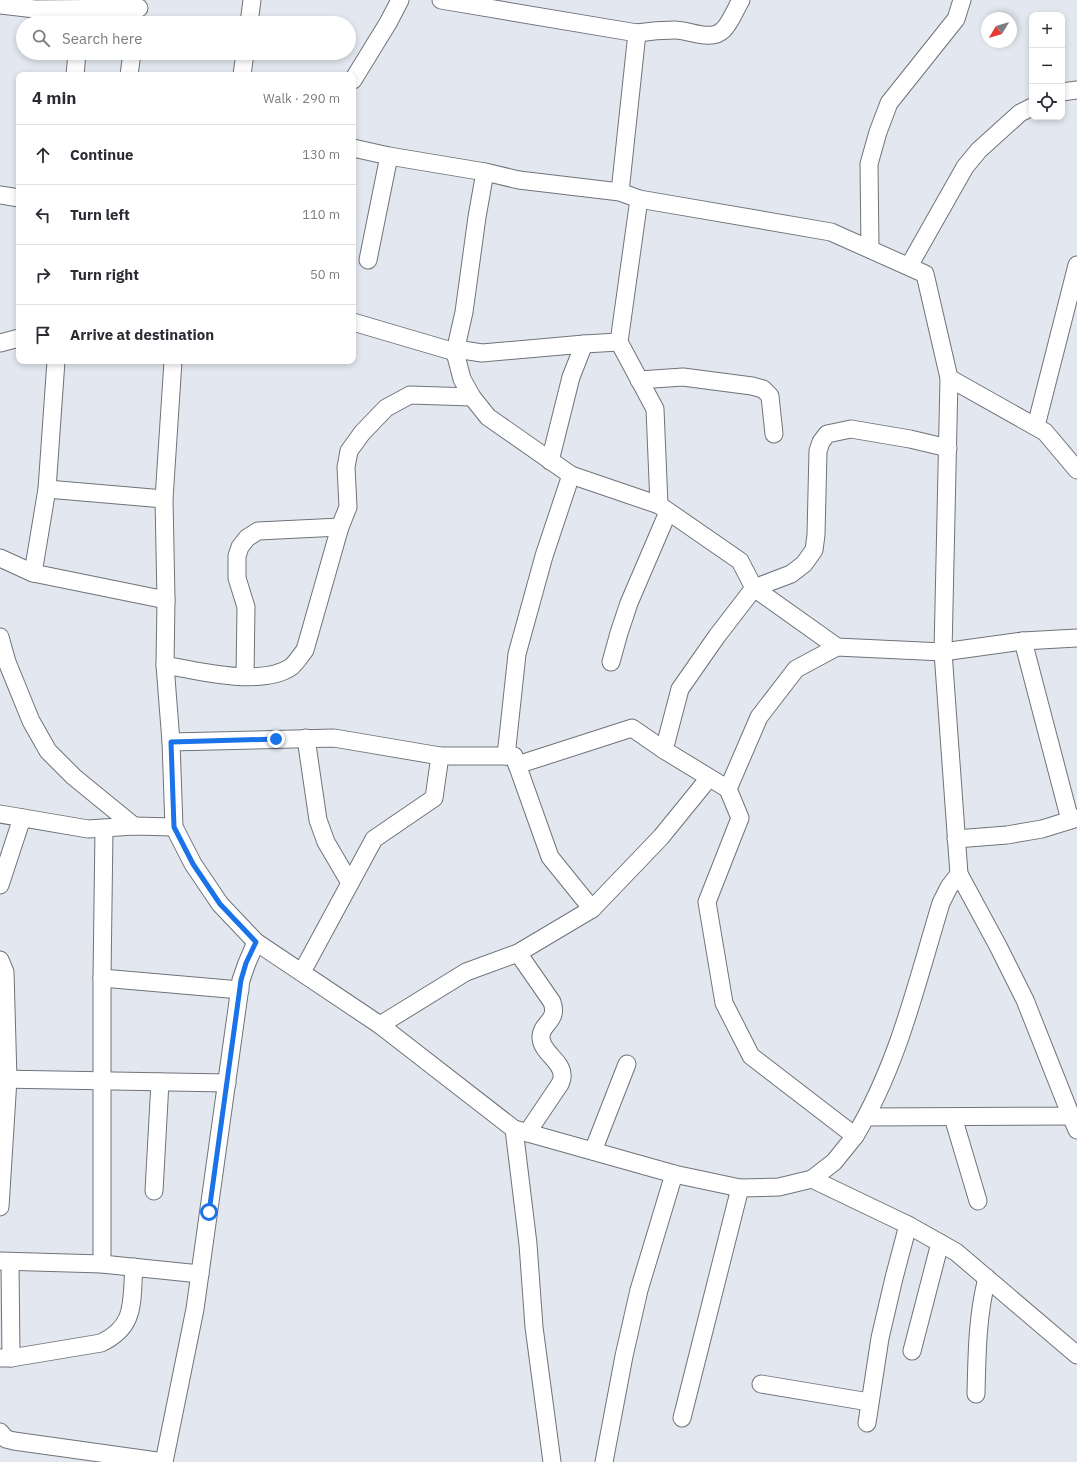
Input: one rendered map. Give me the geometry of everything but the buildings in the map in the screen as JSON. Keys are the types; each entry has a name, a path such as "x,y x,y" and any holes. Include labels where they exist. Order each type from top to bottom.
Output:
{"street":[{"path":"250,16 252,0"},
{"path":"356,75 388,23 400,0"},
{"path":"441,0 483,3 637,33 659,30 677,30 707,35 718,34 724,29 741,0"},
{"path":"870,249 869,164 878,132 889,103 956,19 962,0"},
{"path":"0,5 81,16 139,10"},
{"path":"620,192 637,33"},
{"path":"75,72 76,60"},
{"path":"129,72 131,60"},
{"path":"242,72 244,60"},
{"path":"1065,92 1077,90"},
{"path":"909,266 965,167 979,150 1020,113 1029,108"},
{"path":"356,149 389,156 485,172 519,180 620,192 639,199 830,232 925,274 949,378 943,652 959,874 1025,1000 1074,1123 953,1117 867,1117"},
{"path":"368,260 389,156"},
{"path":"485,172 477,217 464,312 456,351 462,379 472,398 488,417 571,475 663,509 740,561 754,588 837,647"},
{"path":"0,195 16,198"},
{"path":"611,662 619,633 663,509 655,409 619,342 639,199"},
{"path":"1036,426 1077,265"},
{"path":"356,323 456,351 482,353 619,342"},
{"path":"0,343 16,339"},
{"path":"550,461 571,377 584,344"},
{"path":"33,572 47,490 56,364"},
{"path":"173,364 164,499 166,600 165,665 171,742 174,827 193,864 220,904 256,942 380,1025 521,1131 674,1174 740,1188 779,1187 812,1179 834,1162 855,1136 867,1117 899,1044 941,903 949,887 959,874"},
{"path":"639,380 683,377 752,386 763,389 770,396 774,434"},
{"path":"949,378 1045,432 1077,470"},
{"path":"165,665 215,674 245,676 276,674 291,666 305,650 340,527 348,507 346,467 349,452 362,433 386,408 410,395 472,398"},
{"path":"664,750 680,689 717,636 754,588 792,574 804,564 814,550 816,535 818,451 821,442 827,434 851,428 948,448"},
{"path":"571,475 544,556 517,654 512,761 550,857 592,909"},
{"path":"47,490 164,499"},
{"path":"245,676 246,606 237,578 240,547 247,538 258,531 340,527"},
{"path":"0,558 33,572 166,600"},
{"path":"0,637 7,662 30,721 48,751 74,777 134,826"},
{"path":"728,789 759,717 796,669 837,647 943,652 1023,642 1077,638"},
{"path":"956,840 1007,835 1042,829 1074,819 1023,642"},
{"path":"171,742 334,738 440,756 512,761 632,728 664,750 728,789 740,818 708,902 724,1003 751,1056 855,1136"},
{"path":"306,738 318,820 326,842 350,883"},
{"path":"302,972 374,839 434,798 440,756"},
{"path":"380,1025 466,972 518,954 592,909 661,837 709,778"},
{"path":"0,814 88,829 134,826 174,827"},
{"path":"0,885 3,868 22,818"},
{"path":"102,1264 102,978 104,829"},
{"path":"0,1432 6,1439 14,1441 164,1462 195,1309 241,980 246,963 256,942"},
{"path":"518,954 552,1002 555,1010 553,1016 542,1031 541,1038 545,1048 560,1068 563,1076 560,1084 521,1131 534,1327 552,1462"},
{"path":"0,960 5,972 4,1079 0,1207"},
{"path":"102,978 240,990"},
{"path":"594,1151 627,1064"},
{"path":"4,1079 227,1083"},
{"path":"154,1191 160,1082"},
{"path":"953,1117 978,1201"},
{"path":"604,1462 638,1290 674,1174"},
{"path":"812,1179 908,1225 956,1252 1077,1355"},
{"path":"682,1418 740,1188"},
{"path":"867,1423 880,1338 908,1225"},
{"path":"912,1351 940,1243"},
{"path":"134,1267 130,1314 124,1326 112,1338 101,1343 6,1358 5,1262 102,1264 134,1267 200,1274"},
{"path":"976,1394 978,1322 981,1301 987,1278"},
{"path":"761,1384 870,1402"}],"route":[{"path":"209,1212 241,980 246,963 256,942 220,904 193,864 174,827 171,742 276,739"}]}
